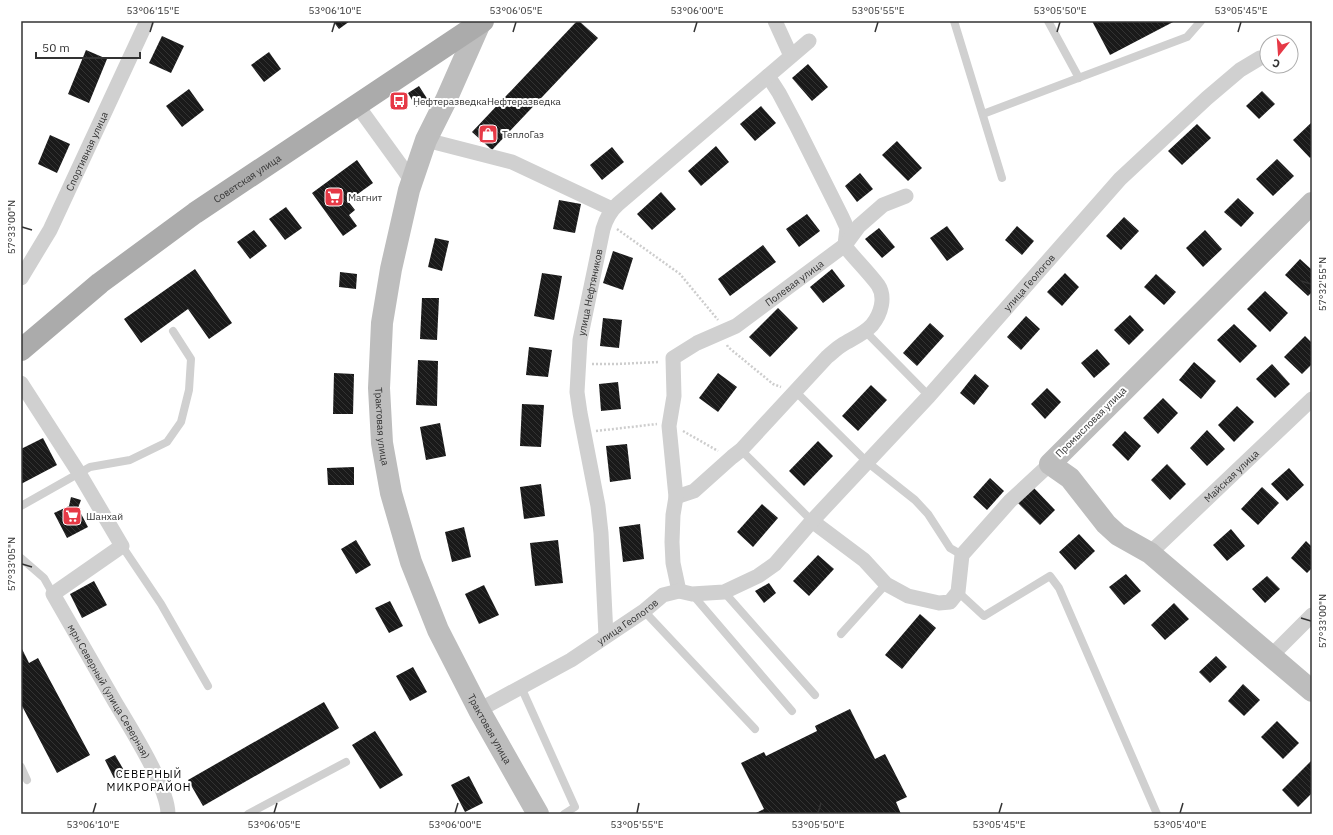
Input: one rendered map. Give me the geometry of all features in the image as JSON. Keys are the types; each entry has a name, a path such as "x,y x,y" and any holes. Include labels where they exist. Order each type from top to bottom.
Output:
{"main road":[{"name":"Советская улица","path":"22,345 100,283 195,213 481,22"}],"street":[{"name":"Спортивная улица","path":"21,278 50,230 147,21"},
{"path":"775,21 791,56"},
{"name":"Трактовая улица","path":"481,22 446,100 426,140 412,181 391,268 382,324 379,388 382,443 391,493 411,562 438,630 479,710 535,813"},
{"path":"426,140 512,162 609,213 809,41"},
{"name":"улица Геологов","path":"479,710 571,660 644,610 663,595 686,592 724,592 758,576 775,564 812,521 929,396 1120,179 1207,98 1240,70 1259,59"},
{"path":"676,497 694,491 741,450 827,357 872,325 882,305 882,295 878,285 845,245 847,228 842,217 796,125 768,76"},
{"path":"357,105 412,181"},
{"name":"Полевая улица","path":"673,358 697,343 736,326 845,245 859,226 883,205 906,196"},
{"name":"Промысловая улица","path":"1312,203 1050,464 1070,478 1106,524 1118,535 1150,553 1312,691"},
{"name":"улица Нефтяников","path":"606,636 601,533 598,506 577,392 580,340 603,230 609,213"},
{"path":"673,358 674,396 669,426 676,497 673,515 673,563 686,592"},
{"path":"21,383 79,473 122,546 53,594"},
{"name":"Майская улица","path":"1150,553 1312,399"},
{"path":"812,521 864,560 886,584 908,596 939,603 950,602 958,592 962,555 1010,501 1050,464"},
{"name":"мрн Северный (улица Северная)","path":"53,594 142,748 161,788 168,808 168,814"},
{"path":"1271,656 1312,615"}],"lane":[{"path":"954,21 1002,178"},
{"path":"1048,21 1078,78"},
{"path":"983,114 1187,37 1201,21"},
{"path":"21,506 90,467 130,460 167,442 181,422 189,390 191,359 173,331"},
{"path":"865,331 929,396"},
{"path":"795,391 867,462 916,500 928,514 950,548 962,555"},
{"path":"741,450 812,521"},
{"path":"122,546 161,604 208,686"},
{"path":"21,558 44,578 53,594"},
{"path":"958,592 984,616 1050,576 1059,588 1157,814"},
{"path":"841,634 886,584"},
{"path":"686,592 792,711"},
{"path":"724,592 815,695"},
{"path":"644,610 755,729"},
{"path":"521,688 575,807 564,814"},
{"path":"248,814 346,762"},
{"path":"21,767 27,780"}],"path":[{"path":"609,213 614,227 680,274 720,323 728,347 773,384 795,391"},
{"path":"579,363 616,364 664,362 673,358"}],"building":[{"path":"333,21 350,21 339,29"},
{"path":"577,21 579,21 598,38 492,150 472,132"},
{"path":"1092,21 1175,21 1110,55"},
{"path":"162,36 184,46 171,73 149,63"},
{"path":"86,50 107,59 89,103 68,94"},
{"path":"269,52 281,69 264,82 251,65"},
{"path":"808,64 828,87 812,101 792,78"},
{"path":"419,86 428,100 416,107 408,93"},
{"path":"189,89 204,110 182,127 166,106"},
{"path":"1262,91 1275,104 1259,119 1246,106"},
{"path":"761,106 776,123 755,141 740,124"},
{"path":"1312,122 1312,156 1310,158 1293,140"},
{"path":"1197,124 1211,138 1182,165 1168,151"},
{"path":"50,135 70,144 57,173 38,164"},
{"path":"897,141 922,168 908,181 882,155"},
{"path":"716,146 729,162 701,186 688,171"},
{"path":"612,147 624,162 602,180 590,165"},
{"path":"1277,159 1294,176 1273,196 1256,179"},
{"name":"Магнит","path":"357,160 373,183 348,201 355,210 349,215 357,226 343,236 312,193"},
{"path":"860,173 873,189 857,202 845,186"},
{"path":"661,192 676,209 652,230 637,214"},
{"path":"1238,198 1254,213 1241,227 1224,212"},
{"path":"559,200 581,204 575,233 553,229"},
{"path":"286,207 302,228 285,240 269,219"},
{"path":"807,214 820,231 799,247 786,229"},
{"path":"1124,217 1139,231 1121,250 1106,236"},
{"path":"947,226 964,249 947,261 930,238"},
{"path":"1017,226 1034,241 1022,255 1005,240"},
{"path":"879,228 895,247 882,258 865,239"},
{"path":"254,230 267,246 250,259 237,242"},
{"path":"1205,230 1222,249 1203,267 1186,248"},
{"path":"435,238 449,241 442,271 428,267"},
{"path":"763,245 776,262 730,296 718,279"},
{"path":"613,251 633,258 623,290 603,283"},
{"path":"1300,259 1312,270 1312,292 1308,296 1285,275"},
{"path":"195,269 232,323 209,339 188,309 141,343 124,319"},
{"path":"832,269 845,286 823,303 810,287"},
{"path":"340,272 357,274 356,289 339,287"},
{"path":"542,273 562,276 554,320 534,316"},
{"path":"1065,273 1079,287 1062,306 1047,292"},
{"path":"1156,274 1176,292 1164,305 1144,287"},
{"path":"1265,291 1288,313 1270,332 1247,309"},
{"path":"422,298 439,298 437,340 420,339"},
{"path":"778,308 798,328 770,357 749,337"},
{"path":"1130,315 1144,330 1129,345 1114,330"},
{"path":"1026,316 1040,329 1021,350 1007,337"},
{"path":"603,318 622,320 619,348 600,346"},
{"path":"930,323 944,336 917,366 903,353"},
{"path":"1234,324 1257,346 1240,363 1217,340"},
{"path":"1305,336 1312,343 1312,364 1302,374 1284,357"},
{"path":"529,347 552,350 548,377 526,375"},
{"path":"1097,349 1110,364 1094,378 1081,363"},
{"path":"418,360 438,361 437,406 416,405"},
{"path":"1194,362 1216,381 1201,399 1179,380"},
{"path":"1272,364 1290,384 1275,398 1256,379"},
{"path":"334,373 354,374 353,414 333,414"},
{"path":"718,373 737,387 718,412 699,398"},
{"path":"975,374 989,386 974,405 960,393"},
{"path":"618,382 621,409 601,411 599,384"},
{"path":"871,385 887,400 858,431 842,416"},
{"path":"1047,388 1061,402 1045,419 1031,404"},
{"path":"1163,398 1178,413 1158,434 1143,418"},
{"path":"522,404 544,405 541,447 520,446"},
{"path":"1237,406 1254,422 1234,442 1218,425"},
{"path":"440,423 446,456 426,460 420,427"},
{"path":"1207,430 1225,449 1207,466 1190,448"},
{"path":"1125,431 1141,446 1128,461 1112,445"},
{"path":"43,438 57,465 21,484 21,449"},
{"path":"818,441 833,456 804,486 789,471"},
{"path":"627,444 631,479 610,482 606,446"},
{"path":"1167,464 1186,484 1170,500 1151,480"},
{"path":"354,467 354,485 328,485 327,468"},
{"path":"1289,468 1304,485 1287,501 1271,484"},
{"path":"990,478 1004,491 987,510 973,497"},
{"path":"541,484 545,516 524,519 520,487"},
{"path":"1033,487 1055,510 1040,525 1018,503"},
{"path":"1262,487 1279,503 1258,525 1241,509"},
{"path":"71,497 81,500 78,508 88,527 67,538 54,513 69,506"},
{"path":"762,504 778,518 753,547 737,532"},
{"path":"640,524 644,559 623,562 619,527"},
{"path":"464,527 471,557 452,562 445,532"},
{"path":"1231,529 1245,546 1227,561 1213,545"},
{"path":"1079,534 1095,551 1075,570 1059,552"},
{"path":"356,540 371,565 356,574 341,549"},
{"path":"558,540 563,583 535,586 530,543"},
{"path":"1306,541 1312,547 1312,568 1307,573 1291,558"},
{"path":"818,555 834,569 809,596 793,581"},
{"path":"1126,574 1141,591 1124,605 1109,587"},
{"path":"1267,576 1280,589 1265,603 1252,589"},
{"path":"94,581 107,605 82,618 70,594"},
{"path":"769,583 776,593 764,603 755,591"},
{"path":"484,585 499,615 479,624 465,594"},
{"path":"390,601 403,626 389,633 375,608"},
{"path":"1174,603 1189,619 1165,640 1151,625"},
{"path":"920,614 936,628 902,669 885,655"},
{"path":"21,647 29,663 38,658 90,755 57,773 21,704"},
{"path":"1216,656 1227,667 1210,683 1199,672"},
{"path":"413,667 427,692 410,701 396,676"},
{"path":"1243,684 1260,700 1244,716 1228,701"},
{"path":"324,702 339,728 203,806 188,780"},
{"path":"850,709 875,759 885,754 907,797 896,802 901,814 754,814 764,809 741,763 764,752 766,756 817,731 815,726"},
{"path":"1277,721 1299,743 1283,759 1261,737"},
{"path":"375,731 403,775 380,789 352,745"},
{"path":"115,755 125,772 114,778 105,760"},
{"path":"1312,760 1312,793 1298,807 1282,790"},
{"path":"469,776 483,803 465,812 451,785"}],"place":[{"name":"НефтеразведкаНефтеразведка","path":"399,101"},
{"name":"ТеплоГаз","path":"488,134"},
{"name":"Магнит","path":"334,197"},
{"name":"Шанхай","path":"72,516"}],"district":[{"name":"СЕВЕРНЫЙ МИКРОРАЙОН","path":"149,780"}]}
